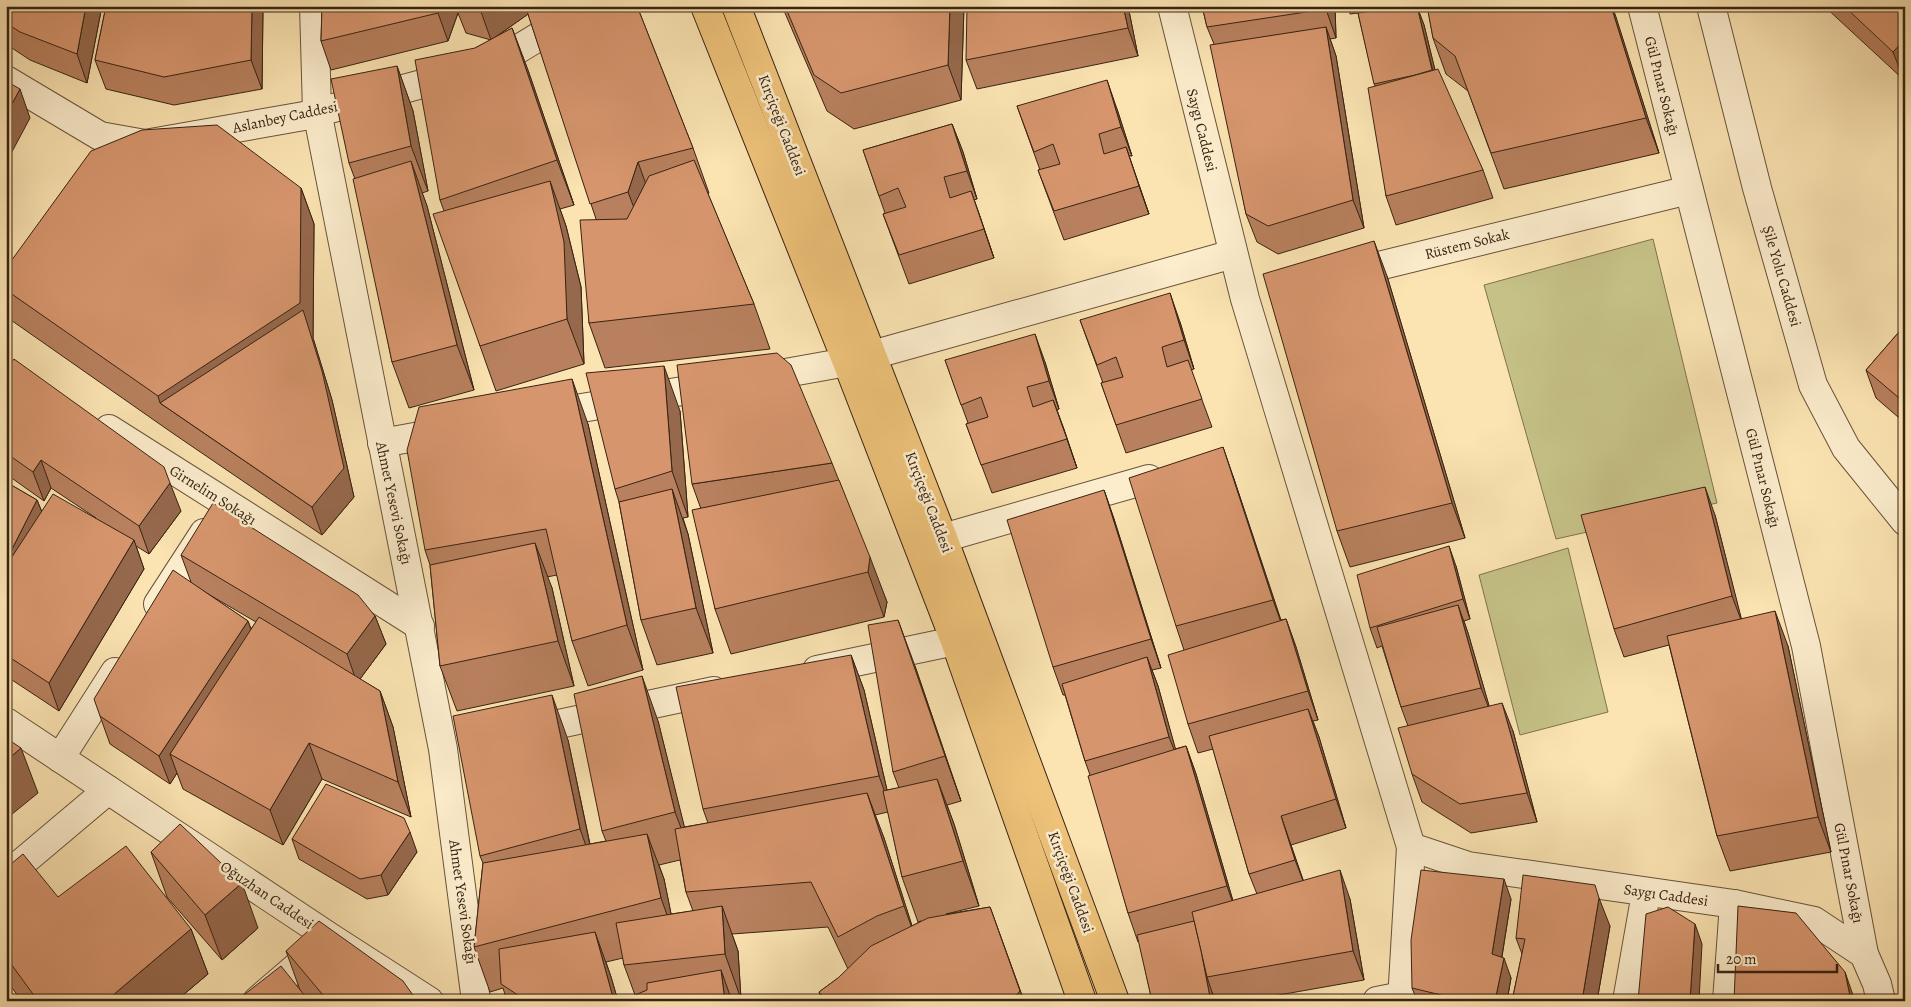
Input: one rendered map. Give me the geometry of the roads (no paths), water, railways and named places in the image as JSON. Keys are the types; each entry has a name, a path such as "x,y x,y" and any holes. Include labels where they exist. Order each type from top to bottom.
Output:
{"main road":[{"name":"Kırçiçeği Caddesi","path":"705,6 860,359 943,538 1115,1001"},
{"name":"Kırçiçeği Caddesi","path":"736,6 1082,1001"}],"street":[{"name":"Ahmet Yesevi Sokağı","path":"314,6 317,111 420,626 453,747 476,1001"},
{"name":"Aslanbey Caddesi","path":"6,80 100,136 146,144 304,116 492,65 589,6"},
{"name":"Saygı Caddesi","path":"1172,6 1233,254 1255,296 1411,847 1468,866 1646,893 1734,904 1814,921 1864,954"},
{"name":"Gül Pınar Sokağı","path":"1642,6 1806,646 1864,954"},
{"name":"Şile Yolu Caddesi","path":"1711,6 1757,188 1813,385 1846,448 1905,521"},
{"path":"85,160 100,136"},
{"name":"Rüstem Sokak","path":"1322,280 1689,190"},
{"path":"517,419 860,359 1233,254"},
{"name":"Girnelim Sokağı","path":"90,417 420,626"},
{"path":"382,443 469,428"},
{"path":"943,538 1149,479"},
{"path":"144,626 223,502"},
{"path":"791,675 955,640"},
{"path":"60,758 128,651"},
{"path":"501,736 742,685"},
{"name":"Oğuzhan Caddesi","path":"6,722 429,1001"},
{"path":"6,876 108,790"},
{"path":"1394,999 1411,847"},
{"path":"1627,1001 1646,893"},
{"path":"1727,1001 1734,904"},
{"path":"257,1001 331,938"},
{"path":"1864,954 1877,984 1881,1001"}]}
